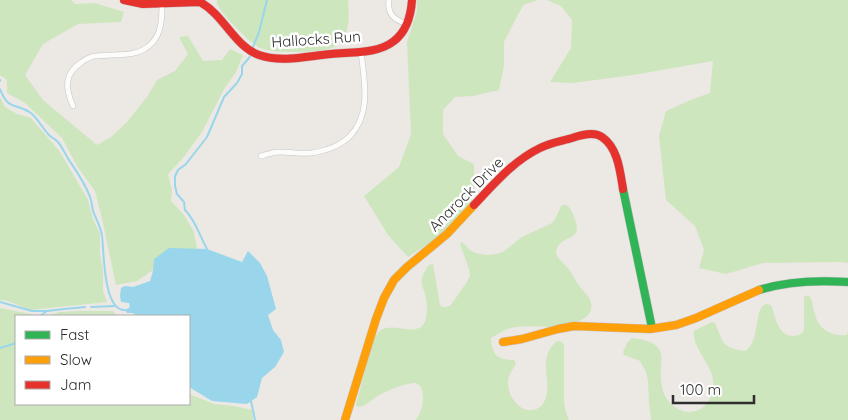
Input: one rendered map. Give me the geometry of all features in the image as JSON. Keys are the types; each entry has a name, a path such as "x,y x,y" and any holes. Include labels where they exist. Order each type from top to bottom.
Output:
{"street":[{"name":"Hallocks Run","path":"124,0 141,4 176,0 191,0 203,3 248,49 259,55 279,58 382,48 400,36 407,24 412,0"},
{"path":"390,0 388,6 391,15 399,22 407,24"},
{"path":"73,106 68,94 68,82 69,76 76,65 97,56 125,55 139,52 149,46 155,40 159,31 162,3"},
{"path":"262,156 275,152 306,153 325,150 345,141 352,134 361,119 365,101 361,51"},
{"name":"Anarock Drive","path":"345,420 376,319 384,298 394,280 448,234 502,175 522,158 541,147 569,138 586,134 601,136 611,146 617,159 652,328"},
{"path":"503,342 572,326 636,330 676,325 722,308 754,292 774,286 812,282 848,282"}],"green space":[{"path":"0,0 71,0 75,4 95,3 124,12 121,22 78,24 43,44 25,75 43,100 97,145 111,137 127,122 147,97 157,80 175,71 188,54 179,37 188,36 203,61 222,60 230,49 243,55 236,72 224,89 202,132 183,158 168,174 172,190 171,201 184,215 194,232 197,249 156,268 137,281 116,285 95,191 77,166 62,138 25,103 7,93 7,80 0,75"},
{"path":"217,0 348,0 349,19 347,32 341,42 327,49 279,52 264,49 250,41 232,23 218,6"},
{"path":"417,0 538,0 523,5 504,42 504,66 499,90 473,96 455,97 443,110 443,134 458,156 474,164 474,193 470,206 443,234 408,257 388,235 364,196 399,167 411,134 407,42 417,11"},
{"path":"547,0 848,0 848,263 763,263 726,274 699,268 704,250 695,226 666,200 659,136 666,111 710,93 713,61 573,83 550,82 571,48 572,20 561,6"},
{"path":"0,97 5,107 17,114 31,118 60,152 88,200 93,219 100,234 103,290 107,302 30,310 8,301 0,300"},
{"path":"562,205 566,205 571,210 577,224 577,230 573,236 559,245 556,253 589,298 591,303 590,313 582,320 572,324 556,327 527,326 513,328 491,338 494,352 500,358 514,360 516,363 508,380 508,387 518,405 529,410 535,410 546,399 547,357 550,349 557,341 562,343 564,346 564,402 569,420 416,420 423,400 421,387 416,383 390,390 363,406 358,407 356,405 373,339 381,330 386,328 414,329 419,328 425,322 427,305 422,281 429,265 433,264 440,305 443,307 450,306 470,276 460,244 462,242 476,253 486,255 503,252 522,237 552,223"},
{"path":"808,295 822,328 836,335 846,335 848,332 848,420 651,420 646,372 640,361 624,355 623,352 627,343 632,338 647,341 657,346 661,354 661,381 666,398 674,407 680,410 686,412 694,411 706,404 712,392 713,381 694,338 694,331 712,322 715,323 727,346 745,351 754,339 761,308 765,305 771,305 778,325 784,333 794,336 798,335 804,330 804,297"},
{"path":"0,308 36,315 15,315 15,405 190,405 190,394 214,404 252,410 253,420 0,420"},
{"path":"113,311 117,315 52,315 59,312"}],"water":[{"path":"169,248 207,249 242,262 248,251 260,263 267,276 276,309 268,315 273,330 281,340 284,352 275,367 262,378 257,397 247,404 212,401 190,388 190,315 136,315 127,313 125,310 130,307 129,303 121,302 121,288 125,286 133,287 150,281 154,259"}],"waterway":[{"path":"253,47 267,0"},
{"path":"207,249 195,223 185,210 184,202 177,194 175,176 207,137 224,97 237,83 242,74 242,66 250,56"},
{"path":"0,89 10,104 31,113 49,135 59,143 84,184 100,226 106,279 112,301 118,308 125,310"},
{"path":"0,302 32,311 47,311"},
{"path":"91,307 114,306"},
{"path":"41,315 47,311 85,307"},
{"path":"0,348 15,343"},
{"path":"251,401 255,420"}],"traffic: fast":[{"path":"623,189 652,328"},
{"path":"759,290 803,282 848,282"}],"traffic: slow":[{"path":"345,420 376,319 384,298 394,280 447,234 474,205"},
{"path":"503,342 574,326 650,329 676,325 759,290"}],"traffic: jam":[{"path":"124,0 143,4 200,2 216,14 236,38 250,51 259,55 286,59 364,52 388,45 405,28 411,11 412,0"},
{"path":"474,205 504,174 530,153 547,145 587,134 599,135 612,147 621,175 623,189"}]}
